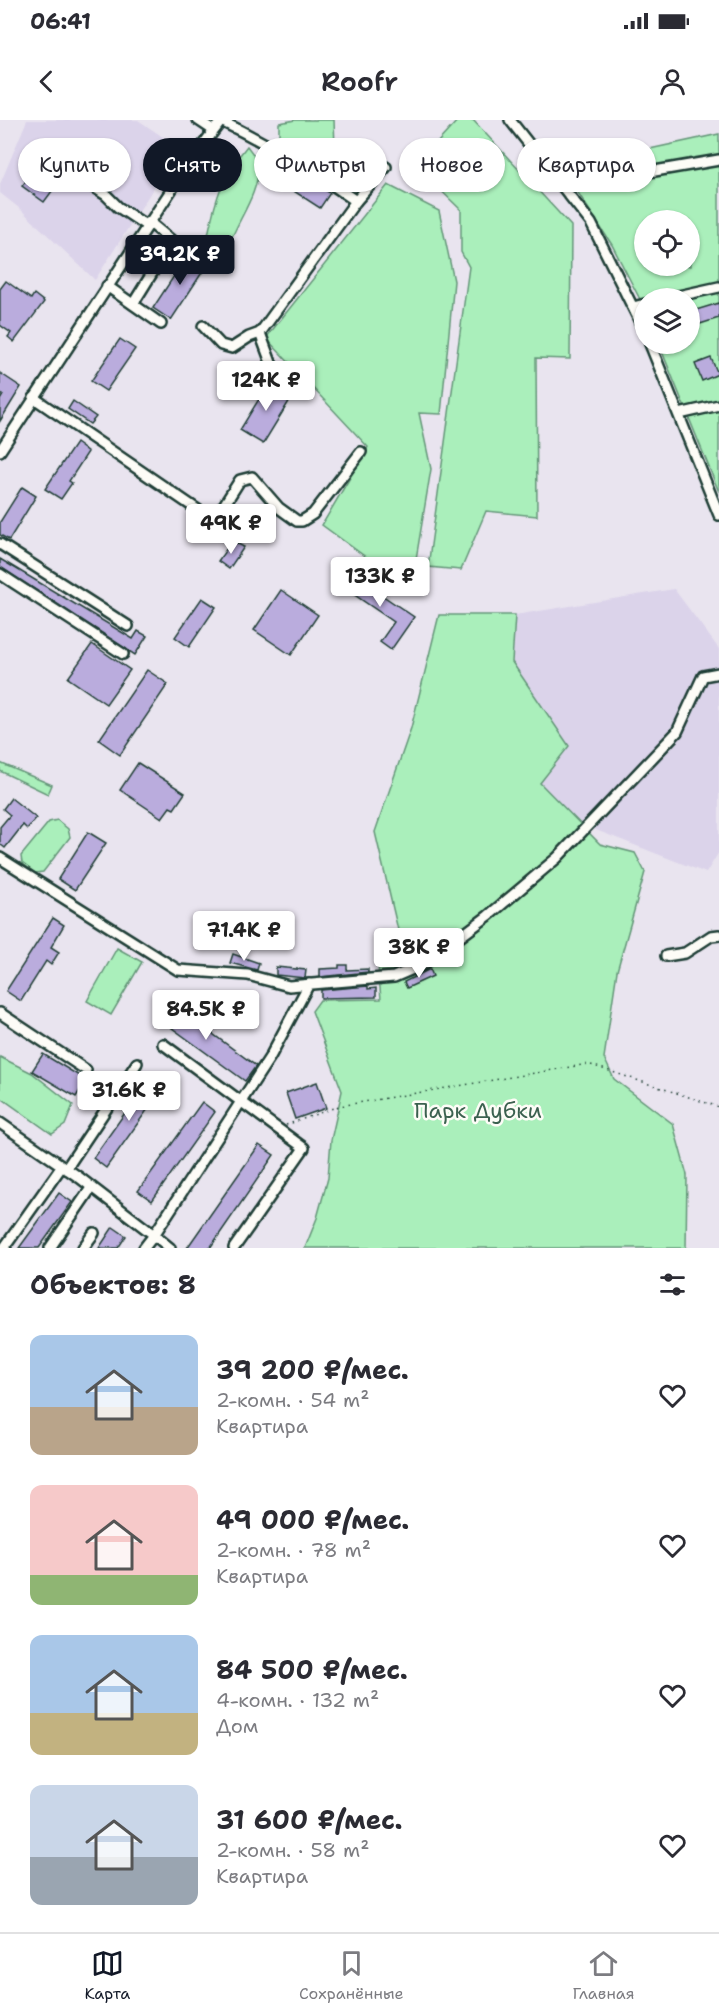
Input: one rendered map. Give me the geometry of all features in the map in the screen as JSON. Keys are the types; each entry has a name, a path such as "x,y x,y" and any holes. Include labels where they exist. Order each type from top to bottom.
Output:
{"street":[{"path":"198,120 213,130"},
{"path":"510,120 524,138"},
{"path":"0,451 148,224 221,121 264,141 304,164 356,201"},
{"path":"656,171 719,160"},
{"path":"101,192 118,207 172,241 133,304"},
{"path":"204,326 221,345 232,348 260,333 364,192"},
{"path":"567,192 591,223 633,307"},
{"path":"107,286 161,324"},
{"path":"700,291 719,287"},
{"path":"260,333 273,368"},
{"path":"654,354 719,514"},
{"path":"34,398 236,536"},
{"path":"679,414 719,405"},
{"path":"214,521 240,480 252,477 257,480 279,508 297,521 302,521 313,514 362,452"},
{"path":"0,544 128,626"},
{"path":"0,574 123,654"},
{"path":"0,858 178,970 248,975 289,986 394,977 424,964 488,916 556,858 677,732 703,676 719,673"},
{"path":"666,956 686,953 711,936 719,935"},
{"path":"144,1248 270,1057 309,984"},
{"path":"0,1013 86,1070"},
{"path":"163,1044 304,1148 234,1248"},
{"path":"4,1248 137,1063"},
{"path":"0,1123 64,1167 170,1248"},
{"path":"50,1248 91,1188"},
{"path":"83,1248 94,1233"}],"path":[{"path":"277,1128 339,1106 588,1064 719,1107"}],"shaded area":[{"path":"27,120 138,120 164,138 143,138 143,192 151,192 95,280 0,193 0,184 18,141 18,192 131,192 131,138 19,138"},
{"path":"674,589 719,649 719,852 706,873 578,823 540,783 569,746 512,662 515,615"}],"green space":[{"path":"295,120 334,120 335,138 279,138 279,123"},
{"path":"458,120 473,120 490,138 442,138"},
{"path":"719,134 719,492 663,354 700,354 700,288 634,288 612,245 578,192 656,192 656,148"},
{"path":"247,146 254,156 254,190 230,242 218,240 208,235 217,198 220,192 242,192 242,152"},
{"path":"505,155 517,168 517,192 540,192 571,226 570,359 536,358 537,516 486,511 461,570 428,567 469,267 461,252 461,210 443,192 505,192"},
{"path":"387,186 439,211 454,281 441,414 419,413 431,469 414,571 400,582 322,525 368,447 266,338 382,192 387,192"},
{"name":"Парк Дубки","path":"439,615 515,615 512,662 569,746 540,783 600,844 635,853 645,872 617,971 604,1058 614,1079 673,1124 687,1175 686,1248 305,1248 317,1218 328,1178 331,1140 342,1091 312,1011 320,1000 381,999 378,965 398,930 375,832 411,728"},
{"path":"0,763 52,785 48,794 0,771"},
{"path":"57,820 68,829 70,837 43,872 35,873 22,863 21,856 49,822"},
{"path":"117,948 142,962 111,1015 87,1001"},
{"path":"0,1057 32,1073 73,1105 65,1125 52,1134 0,1097"}],"building":[{"path":"30,192 51,192 44,202"},
{"path":"295,192 330,193 320,208"},
{"path":"189,253 207,265 171,320 153,308"},
{"path":"6,281 31,299 34,294 44,302 14,342 8,337 11,333 0,325 0,289"},
{"path":"719,303 719,318 700,324 700,309"},
{"path":"120,339 135,349 106,391 91,381"},
{"path":"711,358 718,374 702,381 695,364"},
{"path":"0,373 21,387 0,421 0,400 3,395 0,392"},
{"path":"270,381 293,395 263,444 240,430"},
{"path":"73,401 96,417 90,424 68,409"},
{"path":"76,443 88,452 69,481 72,483 61,499 45,489"},
{"path":"22,487 36,496 9,540 0,535 0,522"},
{"path":"232,541 244,547 229,569 218,561"},
{"path":"0,559 133,639 138,631 147,636 135,655 0,567"},
{"path":"348,572 414,617 391,650 380,642 394,622 340,585"},
{"path":"281,590 318,615 291,655 254,630"},
{"path":"202,598 216,607 189,647 175,637"},
{"path":"92,644 130,670 106,704 68,678"},
{"path":"147,670 168,684 120,755 99,740"},
{"path":"138,763 185,793 174,809 170,807 162,818 120,790"},
{"path":"11,798 36,818 27,829 23,825 5,848 0,844 0,827 10,815 3,809"},
{"path":"88,832 106,843 75,890 58,879"},
{"path":"53,918 64,925 51,947 59,952 51,965 46,961 21,1001 6,991"},
{"path":"419,950 422,957 396,969 393,962"},
{"path":"233,954 259,963 257,970 230,963"},
{"path":"339,965 347,965 347,970 368,969 368,972 320,977 320,969 339,968"},
{"path":"276,967 306,970 305,978 276,975"},
{"path":"430,969 433,976 407,988 404,982"},
{"path":"368,986 368,989 376,988 376,997 321,998 321,990"},
{"path":"168,1001 256,1066 245,1081 157,1017"},
{"path":"43,1054 86,1080 76,1097 32,1071"},
{"path":"151,1076 165,1085 106,1168 93,1158"},
{"path":"317,1082 326,1108 295,1119 286,1093"},
{"path":"202,1102 215,1112 152,1201 138,1191"},
{"path":"259,1145 274,1155 210,1248 187,1248"},
{"path":"59,1193 72,1202 39,1248 19,1248"},
{"path":"113,1227 126,1236 118,1248 99,1248"}]}
